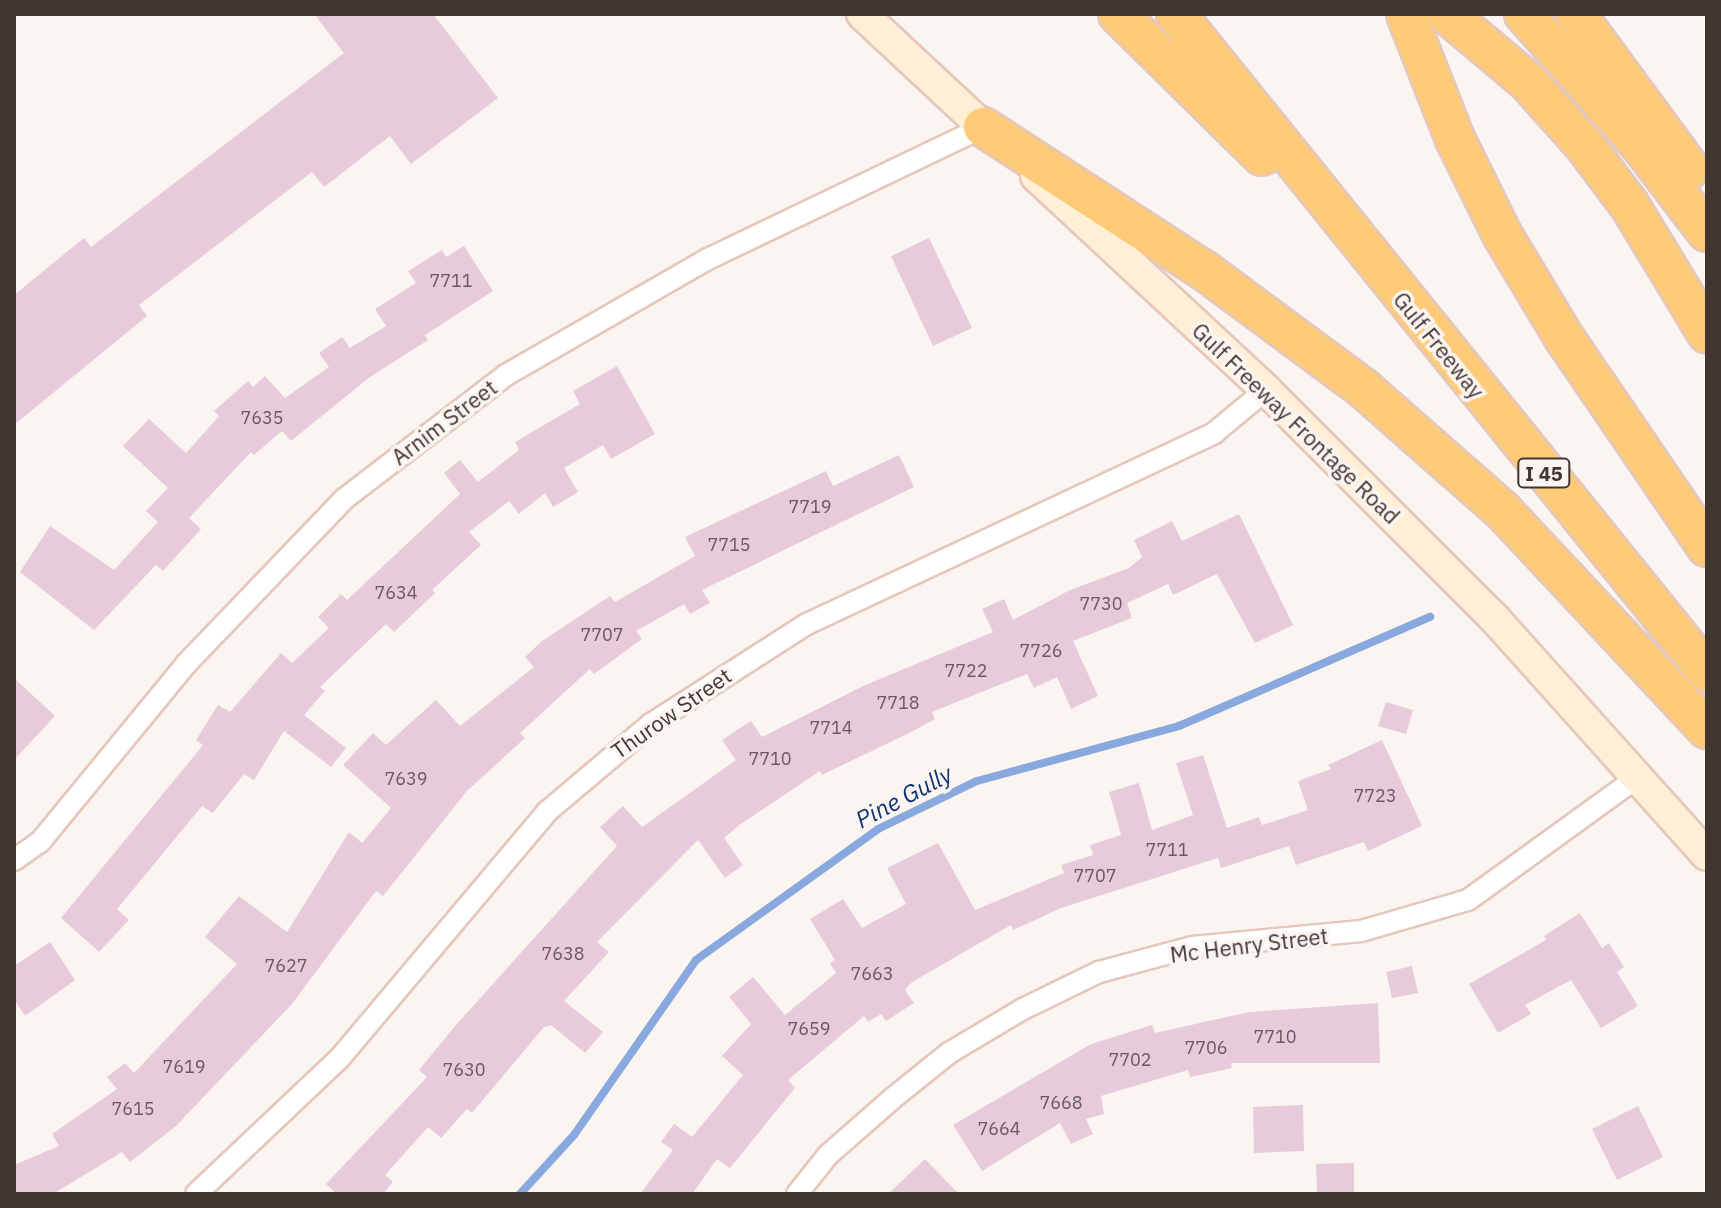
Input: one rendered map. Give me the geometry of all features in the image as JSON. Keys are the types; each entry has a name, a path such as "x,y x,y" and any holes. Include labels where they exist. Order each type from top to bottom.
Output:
{"highway":[{"path":"1118,14 1380,273"},
{"name":"Gulf Freeway","path":"1176,14 1380,273 1707,672"},
{"path":"1406,14 1455,139 1503,236 1565,339 1707,547"},
{"path":"1447,14 1528,82 1585,146 1630,206 1707,333"},
{"path":"1524,14 1642,147 1707,232"},
{"path":"1576,14 1707,195"},
{"path":"983,127 1205,271 1363,388 1502,510 1707,729"}],"main road":[{"name":"Gulf Freeway Frontage Road","path":"862,14 1266,390 1495,619 1707,855"}],"street":[{"name":"Arnim Street","path":"14,860 40,842 186,664 344,499 506,375 706,260 983,127"},
{"name":"Thurow Street","path":"196,1194 339,1059 514,847 620,747 807,624 1214,433 1266,390"},
{"name":"Mc Henry Street","path":"797,1194 828,1155 893,1098 949,1053 1021,1010 1099,972 1192,947 1361,931 1456,905 1506,876 1638,777"}],"building":[{"path":"314,14 433,14 498,98 411,164 390,136 324,187 312,172 139,305 147,316 14,425 14,295 84,238 91,247 344,53"},
{"path":"929,238 972,328 933,346 891,256"},
{"path":"464,246 493,291 425,335 428,340 370,377 291,441 282,431 254,455 251,452 189,518 201,529 163,571 156,565 94,630 20,572 50,526 114,570 158,522 146,511 168,488 123,446 149,419 186,453 219,416 214,411 248,381 253,387 265,376 285,398 329,367 319,353 342,337 350,348 386,326 375,309 416,283 408,271 442,250 446,257"},
{"path":"617,366 655,434 611,459 603,445 564,468 578,492 553,507 545,493 519,514 509,501 469,532 481,545 432,590 435,593 394,632 386,624 320,687 325,691 304,715 346,748 331,767 284,731 254,780 244,774 213,813 202,806 117,909 129,920 99,952 61,918 203,745 196,740 218,705 230,712 281,653 292,663 329,628 318,617 341,594 347,600 460,494 444,473 460,460 478,482 519,450 515,442 580,404 573,391"},
{"path":"899,455 914,487 702,590 710,603 690,614 684,604 636,631 642,639 594,674 590,669 520,733 525,738 467,791 383,896 376,891 292,1004 176,1126 130,1162 122,1152 53,1194 14,1194 14,1165 59,1146 52,1134 117,1089 107,1077 125,1063 134,1073 237,964 205,937 239,896 287,932 349,832 362,843 391,808 343,765 373,733 386,745 436,700 460,726 534,667 525,657 542,641 610,596 615,602 695,556 685,537 826,471 833,486"},
{"path":"1239,514 1293,625 1255,643 1217,574 1173,595 1168,584 1127,603 1132,618 1073,641 1098,696 1071,709 1057,677 1034,688 1027,674 932,712 935,719 822,775 820,771 738,826 724,838 743,865 725,878 698,840 597,942 609,952 564,1001 603,1032 585,1053 551,1025 544,1027 472,1113 467,1109 441,1138 428,1127 385,1175 393,1182 383,1194 337,1194 326,1184 427,1077 419,1070 455,1026 617,846 600,827 623,806 642,827 736,760 722,740 751,721 762,737 863,686 993,632 982,609 1004,599 1013,620 1070,590 1129,568 1142,557 1134,540 1172,521 1182,541"},
{"path":"14,678 55,716 14,760"},
{"path":"1386,702 1413,710 1406,734 1378,726"},
{"path":"1382,740 1422,826 1368,851 1364,842 1296,865 1289,846 1221,868 1218,858 1061,908 1013,930 1011,925 912,982 905,990 914,1003 886,1021 881,1014 868,1022 864,1016 788,1080 795,1088 730,1168 717,1159 692,1194 640,1194 673,1150 661,1142 674,1124 692,1137 743,1075 722,1056 751,1024 729,997 753,977 785,1015 836,973 830,963 835,960 810,919 843,899 862,928 906,904 887,868 938,843 975,910 1064,873 1061,865 1093,855 1090,845 1121,835 1109,792 1139,783 1152,830 1193,815 1176,763 1203,755 1227,828 1259,817 1262,825 1308,810 1298,781 1331,769 1328,765"},
{"path":"1580,913 1602,948 1609,943 1624,967 1617,972 1638,1006 1601,1028 1571,980 1525,1005 1531,1014 1498,1033 1469,984 1546,940 1544,936"},
{"path":"50,942 75,980 25,1016 14,999 14,966"},
{"path":"1412,966 1418,993 1392,998 1386,972"},
{"path":"1378,1003 1380,1063 1231,1063 1232,1068 1190,1077 1188,1070 1101,1096 1104,1114 1086,1119 1093,1134 1071,1144 1060,1123 982,1171 953,1125 1091,1044 1152,1025 1155,1033 1249,1012"},
{"path":"1303,1105 1304,1151 1254,1153 1253,1107"},
{"path":"1638,1106 1663,1157 1617,1180 1592,1129"},
{"path":"925,1159 959,1194 888,1194"},
{"path":"1354,1163 1354,1194 1317,1194 1316,1164"}],"waterway":[{"name":"Pine Gully","path":"520,1194 574,1135 696,960 878,829 977,781 1179,726 1430,617"}]}
